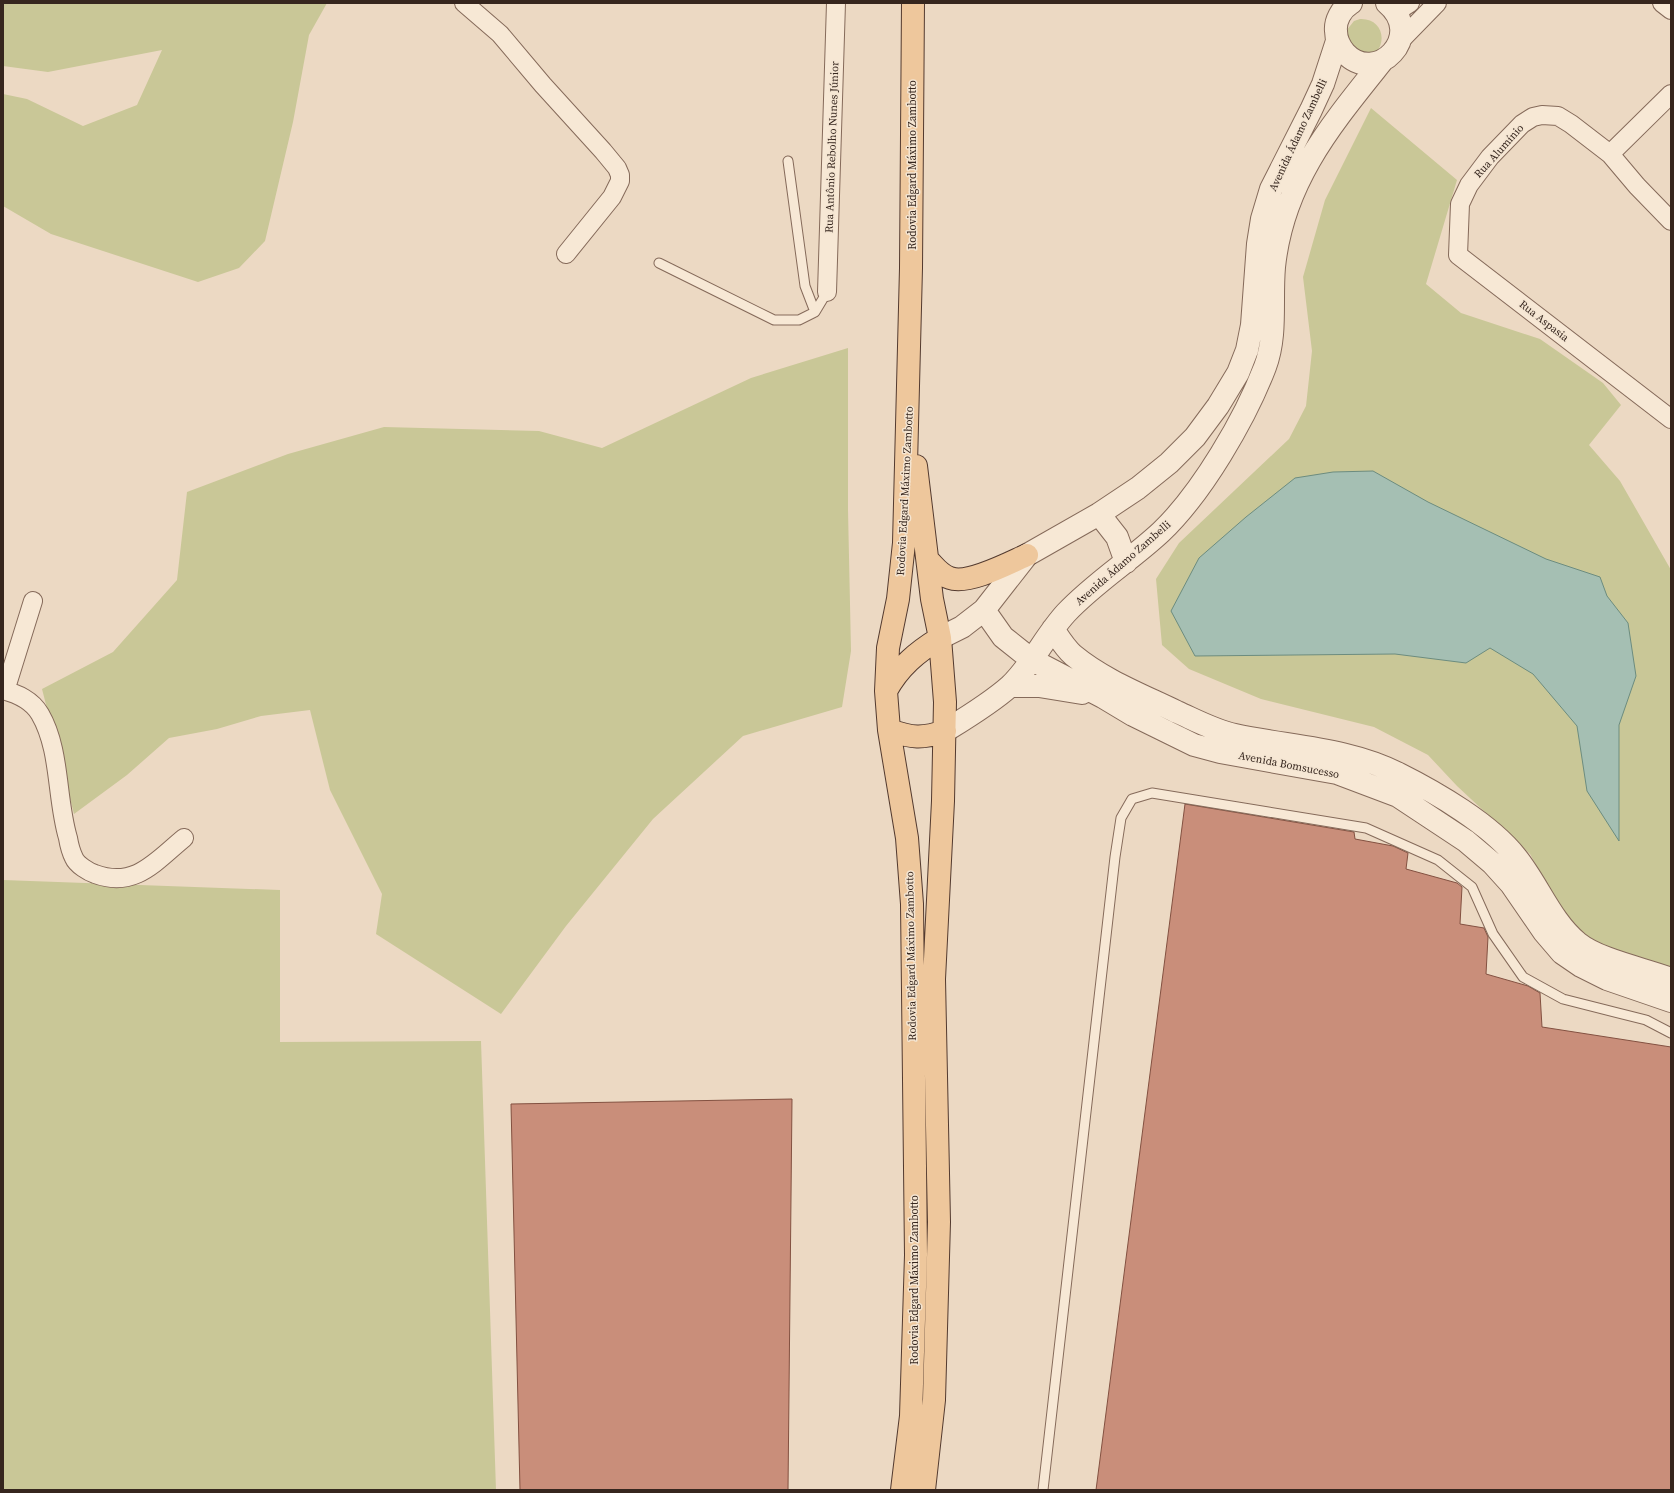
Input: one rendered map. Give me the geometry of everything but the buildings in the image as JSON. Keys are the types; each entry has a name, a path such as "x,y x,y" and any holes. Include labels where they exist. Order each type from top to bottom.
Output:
{"main road":[{"name":"Rodovia Edgard Máximo Zambotto","path":"902,1490 911,1409 916,1263 912,904 907,838 889,730 886,691 888,648 902,570 909,400 912,260 912,3"},
{"name":"Rodovia Edgard Máximo Zambotto","path":"909,400 912,438 932,599 940,638 945,695 945,731 934,979 939,1222 934,1400 924,1490"},
{"path":"928,560 941,573 950,578 959,580 986,572 1027,555"},
{"path":"886,691 894,676 916,653 940,638"},
{"path":"889,730 915,738 945,731"}],"street":[{"path":"464,3 500,34 543,85 603,151 617,168 620,175 620,180 612,197 566,254"},
{"name":"Rua Antônio Rebolho Nunes Júnior","path":"827,292 836,3"},
{"name":"Avenida Ádamo Zambelli","path":"940,638 962,627 984,610 1027,555 1099,514 1151,478 1169,463 1195,437 1218,406 1238,373 1247,350 1252,325 1258,244 1262,219 1269,196 1320,91 1337,41 1337,21 1341,12 1351,3"},
{"path":"1399,42 1437,3"},
{"path":"1662,3 1671,10"},
{"path":"1397,6 1402,32 1399,42"},
{"path":"1337,41 1341,49 1356,61 1374,63 1383,60"},
{"name":"Avenida Ádamo Zambelli","path":"945,731 1010,686 1032,660 1066,613 1162,530 1183,507 1208,473 1250,400 1265,366 1271,343 1274,268 1278,242 1292,194 1314,152 1331,125 1383,60 1390,56 1399,42"},
{"path":"1610,154 1671,94"},
{"name":"Rua Alumínio","path":"1460,204 1469,185 1490,157 1522,124 1532,116 1558,116 1571,124 1610,154 1637,186 1671,221"},
{"name":"Rua Aspasia","path":"1460,204 1458,255 1671,419"},
{"path":"1099,514 1118,537 1126,562"},
{"path":"33,601 4,690 22,696 39,712 50,733 65,830 74,859 90,872 105,878 129,878 146,870 184,838"},
{"name":"Avenida Bomsucesso","path":"984,610 1003,637 1032,660 1134,715 1194,745 1220,752 1337,773 1398,796 1466,840 1492,863 1512,884 1544,932 1562,953 1581,966 1607,979 1671,1001"},
{"name":"Avenida Bomsucesso","path":"1053,629 1066,648 1074,656 1128,689 1202,723 1233,735 1338,752 1399,773 1452,805 1502,842 1529,875 1567,933 1580,945 1608,958 1671,979"},
{"path":"1010,686 1058,688 1103,697"}],"lane":[{"path":"788,161 805,286 815,312"},
{"path":"660,263 774,320 799,320 815,312 827,292"},
{"path":"1043,1490 1115,857 1121,818 1132,799 1152,793 1366,828 1438,860 1472,887 1493,934 1523,977 1562,1000 1646,1020 1671,1033"}],"shaded area":[{"path":"3,3 327,3 309,35 293,122 265,241 239,268 198,282 51,234 3,206 3,94 27,99 83,126 137,105 162,50 48,72 3,66"},
{"path":"1360,19 1373,22 1380,30 1380,47 1376,53 1352,53 1346,31 1354,21"},
{"path":"1371,108 1457,180 1426,284 1461,313 1540,339 1603,383 1621,405 1589,445 1620,481 1671,570 1671,973 1586,938 1559,907 1530,854 1457,786 1428,755 1374,727 1261,699 1189,669 1162,645 1156,579 1179,543 1289,439 1306,406 1312,351 1303,277 1325,200"},
{"path":"848,348 848,510 851,651 842,707 743,736 653,819 566,926 501,1014 376,934 382,894 330,790 310,710 261,716 217,729 169,738 127,775 74,814 42,689 113,652 177,580 187,492 288,454 384,427 539,431 602,448 751,378"},
{"path":"1373,471 1428,502 1546,559 1600,577 1607,596 1628,623 1636,676 1619,725 1619,841 1587,791 1577,726 1533,674 1490,648 1466,663 1395,654 1195,656 1171,611 1199,558 1246,517 1295,478 1333,472"},
{"path":"3,880 280,890 280,1042 481,1041 496,1490 3,1490"}]}
